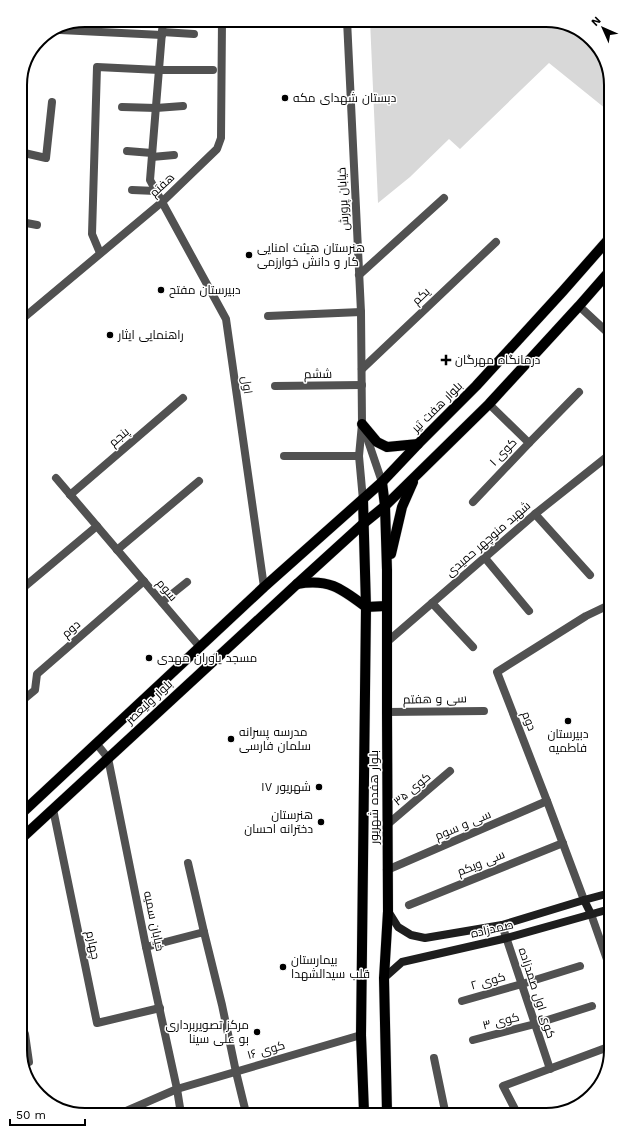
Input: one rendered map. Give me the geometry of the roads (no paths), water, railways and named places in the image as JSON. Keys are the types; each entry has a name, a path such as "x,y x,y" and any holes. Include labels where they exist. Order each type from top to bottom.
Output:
{"main road":[{"name":"بلوار هفت تیر","path":"363,500 476,386 604,244"},
{"path":"364,524 385,506 489,404 604,277"},
{"path":"362,424 377,442 387,447 418,444"},
{"path":"387,570 402,507 416,475"},
{"name":"بلوار هفده شهریور","path":"382,482 385,506 387,570 388,911 384,978 387,1108"},
{"name":"بلوار ولیعصر","path":"27,808 199,646 363,500"},
{"name":"بلوار هفده شهریور","path":"363,500 366,607 361,1035 364,1108"},
{"name":"بلوار ولیعصر","path":"27,833 364,524"},
{"path":"297,584 309,582 325,583 336,586 366,607 386,606"},
{"name":"صمدزاده","path":"388,911 398,927 411,935 425,938 502,925 604,895"},
{"path":"584,900 591,914"},
{"name":"صمدزاده","path":"384,978 402,962 507,938 604,911"}],"street":[{"name":"اول","path":"162,27 150,180 226,319 264,587"},
{"name":"هفتم","path":"27,315 162,202 217,149 221,138 222,27"},
{"name":"خیابان پرورش","path":"347,27 361,312 362,424 359,456 363,500"},
{"path":"66,30 194,34"},
{"path":"100,253 92,234 98,67 159,70 213,70"},
{"path":"27,154 46,158 52,102"},
{"path":"122,107 156,108 183,106"},
{"path":"127,151 152,155 174,155"},
{"path":"132,190 156,191"},
{"path":"359,275 444,198"},
{"path":"27,223 37,225"},
{"name":"یکم","path":"362,368 496,242"},
{"path":"579,306 604,329"},
{"path":"268,316 361,312"},
{"name":"ششم","path":"275,386 362,385"},
{"path":"529,442 579,392"},
{"name":"پنجم","path":"70,495 183,398"},
{"name":"کوی ۱","path":"473,502 529,442 489,404"},
{"name":"خیابان پرورش","path":"362,424 382,482"},
{"path":"284,456 359,456"},
{"name":"شهبد منوچهر حمیدی","path":"387,642 535,514 604,459"},
{"name":"سوم","path":"56,478 199,646"},
{"path":"117,550 199,481"},
{"path":"535,514 590,575"},
{"path":"27,585 97,526"},
{"path":"485,558 529,612"},
{"name":"دوم","path":"27,697 35,690 37,674 144,581"},
{"path":"162,602 187,582"},
{"path":"432,603 473,647"},
{"name":"دوم","path":"584,900 548,801 497,672 586,616 604,607"},
{"name":"سی و هفتم","path":"387,712 484,711"},
{"path":"96,743 108,758"},
{"name":"خیابان سمیه","path":"108,758 180,1108"},
{"name":"کوی ۳۵","path":"388,824 450,771"},
{"name":"سی و سوم","path":"387,870 548,801"},
{"name":"چهارم","path":"53,809 97,1023 160,1008"},
{"name":"سی ویکم","path":"409,906 563,843"},
{"path":"188,863 245,1108"},
{"path":"591,914 604,951"},
{"name":"کوی اول صمدزاده","path":"502,925 550,1069"},
{"path":"146,947 204,932"},
{"name":"کوی ۲","path":"462,1002 580,966"},
{"name":"کوی ۳","path":"473,1040 535,1024 592,1006"},
{"name":"کوی ۱۶","path":"177,1089 361,1035"},
{"path":"27,1048 28,1062"},
{"path":"515,1108 503,1086 604,1049"},
{"path":"434,1058 444,1108"},
{"path":"131,1108 177,1089"}],"place":[{"name":"دبستان شهدای مکه","path":"285,98"},
{"name":"هنرستان هیئت امنایی کار و دانش خوارزمی","path":"249,255"},
{"name":"دبیرستان مفتح","path":"161,290"},
{"name":"راهنمایی ایثار","path":"110,335"},
{"name":"درمانگاه مهرگان","path":"446,360"},
{"name":"مسجد یاوران مهدی","path":"149,658"},
{"name":"دبیرستان فاطمیه","path":"568,721"},
{"name":"مدرسه پسرانه سلمان فارسی","path":"231,739"},
{"name":"۱۷ شهریور","path":"319,787"},
{"name":"هنرستان دخترانه احسان","path":"321,822"},
{"name":"بیمارستان قلب سیدالشهدا","path":"283,967"},
{"name":"مرکز تصویربرداری بو علی سینا","path":"257,1032"}]}
